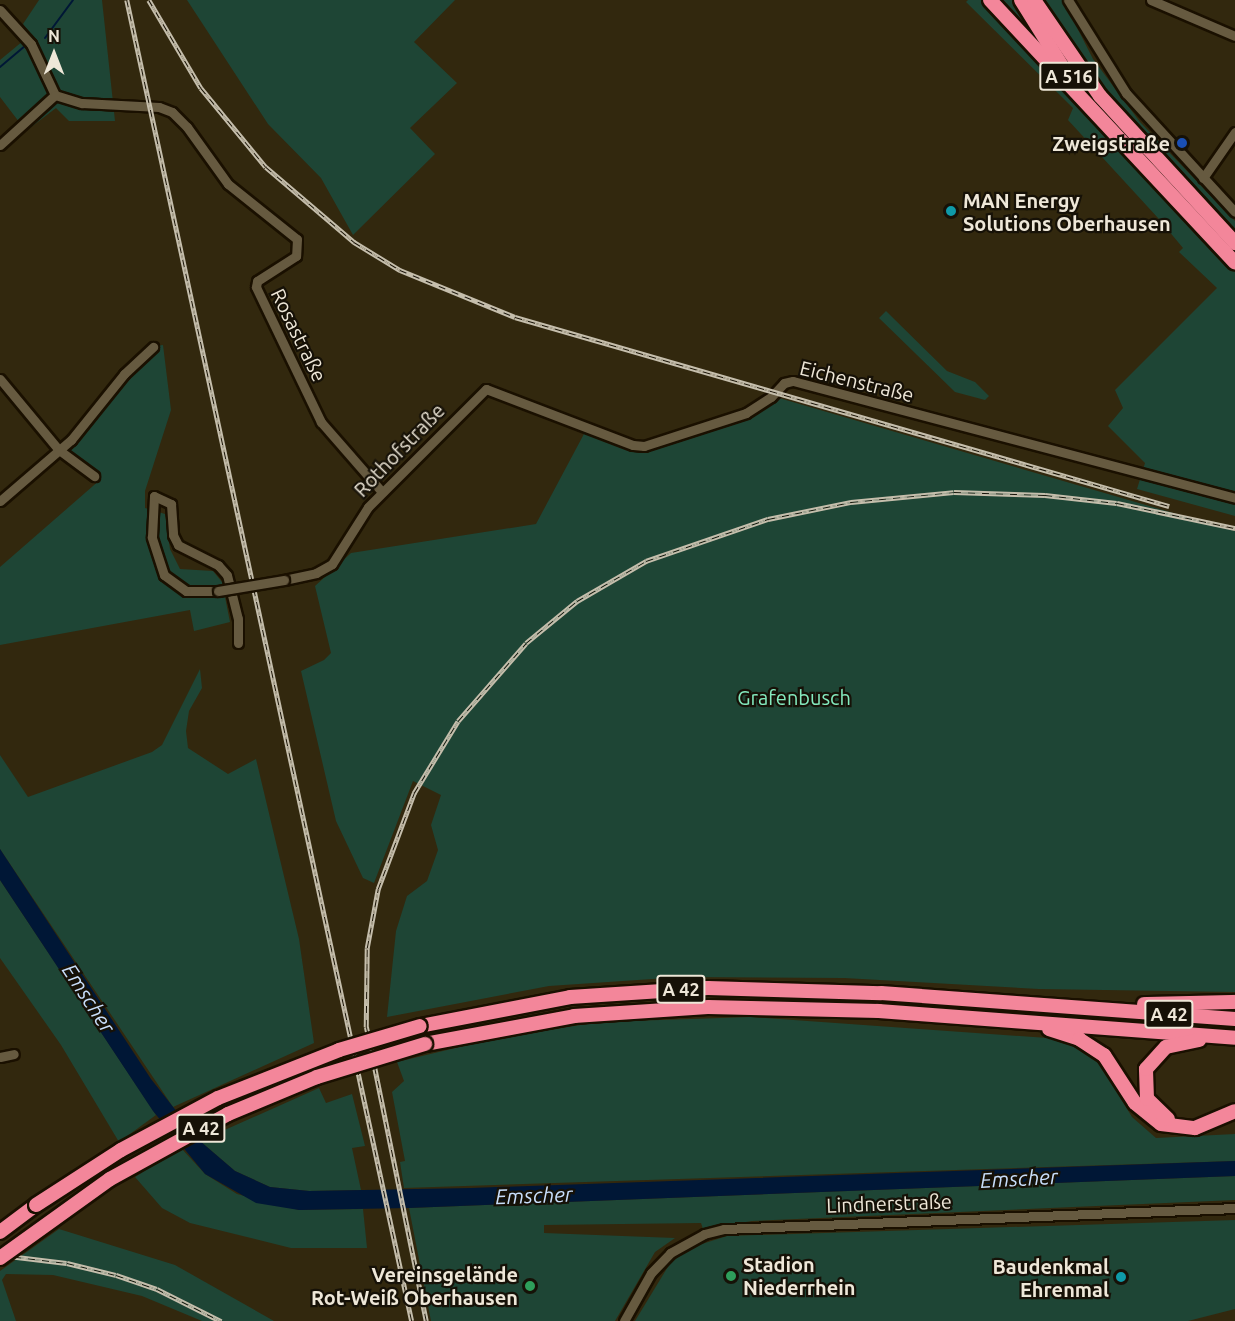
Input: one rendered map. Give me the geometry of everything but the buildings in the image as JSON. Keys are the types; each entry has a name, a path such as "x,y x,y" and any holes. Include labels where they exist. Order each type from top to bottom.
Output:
{"highway":[{"path":"990,0 1125,145"},
{"name":"A 516","path":"1021,0 1062,67 1125,145 1235,263"},
{"name":"A 516","path":"1034,0 1100,96 1235,243"},
{"name":"A 42","path":"0,1232 121,1150 218,1098 309,1060 420,1026 570,997 708,988 820,989 1235,1019"},
{"path":"1103,1008 1235,1002"},
{"name":"A 42","path":"0,1258 96,1187 228,1114 317,1077 425,1044 574,1016 660,1009 821,1008 1235,1038"},
{"path":"1030,1022 1096,1048 1110,1062 1140,1110 1161,1124 1195,1128 1235,1111"},
{"path":"1216,1036 1172,1045 1156,1054 1146,1069 1145,1093 1158,1113 1180,1122 1205,1118 1235,1103"}],"street":[{"path":"1068,0 1126,93 1235,212"},
{"path":"1151,0 1235,36"},
{"path":"0,10 31,44 55,95 0,145"},
{"name":"Rosastraße","path":"55,95 82,103 159,107 172,112 187,127 228,184 297,239 296,256 257,281 256,287 321,422 382,492"},
{"path":"1203,178 1235,132"},
{"path":"0,501 59,450 124,374 153,347"},
{"path":"0,379 59,450 94,476"},
{"name":"Eichenstraße","path":"486,389 644,446 746,412 771,397 784,383 793,381 1235,498"},
{"name":"Rothofstraße","path":"238,643 238,620 227,574 218,565 178,545 173,536 171,504 154,496 152,537 164,575 186,591 218,591 284,580 316,573 332,564 363,513 382,492 486,389"},
{"path":"0,1057 14,1054"},
{"name":"Lindnerstraße","path":"624,1321 651,1274 670,1253 704,1234 724,1228 1235,1208"}],"green space":[{"path":"39,0 102,0 115,121 69,121 56,108 26,131 0,97 0,60 23,41 35,60 42,52 23,24"},
{"path":"187,0 455,0 414,42 457,83 410,128 435,154 353,235 321,178 268,124"},
{"path":"968,0 1063,0 1093,59 1140,122 1235,221 1235,516 1137,489 1145,463 1108,426 1123,408 1115,390 1217,288 1179,252 1183,248 1158,218 1068,120 1073,108 966,2"},
{"path":"886,311 947,371 975,382 989,396 985,400 955,392 879,318"},
{"path":"163,345 171,410 145,491 145,508 165,514 170,549 180,569 213,571 222,582 230,622 194,631 190,610 0,645 0,567 101,479 67,451 155,346"},
{"name":"Grafenbusch","path":"779,398 1235,531 1235,992 1039,989 844,978 682,977 549,986 387,1017 396,931 407,896 427,881 438,850 431,825 441,795 413,781 374,883 363,878 336,821 301,671 324,660 331,653 315,586 351,553 536,524 585,432 645,451 748,416"},
{"path":"200,669 202,688 189,711 186,731 188,748 228,774 256,759 299,939 314,1043 173,1107 0,849 0,755 28,797 152,752 162,745"},
{"path":"0,880 156,1115 119,1142 61,1045 0,958"},
{"path":"751,1017 1048,1038 1075,1046 1100,1064 1132,1117 1156,1138 1235,1134 1235,1161 404,1188 400,1162 405,1161 392,1092 404,1081 397,1062 497,1038 600,1022"},
{"path":"319,1088 326,1103 352,1094 365,1146 352,1148 361,1190 309,1191 270,1187 235,1171 200,1141"},
{"path":"181,1148 205,1174 237,1194 299,1210 363,1209 367,1248 291,1248 190,1223 162,1208 135,1177"},
{"path":"1235,1176 1235,1200 752,1221 703,1229 701,1223 544,1225 544,1233 675,1238 655,1252 615,1321 431,1321 409,1208"},
{"path":"1235,1220 1235,1309 1188,1321 635,1321 669,1265 686,1249 727,1236"},
{"path":"59,1229 175,1265 274,1321 202,1321 142,1296 53,1275 6,1274 2,1280 16,1321 0,1321 0,1271"}],"water":[{"name":"Emscher","path":"0,849 151,1079 200,1141 235,1171 270,1187 309,1191 471,1188 1235,1161 1235,1176 409,1208 299,1210 256,1203 205,1174 153,1111 0,880"}],"waterway":[{"path":"45,38 73,0"},
{"path":"0,67 24,47"}],"railway":[{"path":"127,0 412,1321"},
{"path":"149,0 201,88 266,167 354,242 400,270 515,317 1169,506"},
{"path":"426,1321 366,1027 367,948 378,889 414,793 458,721 526,643 577,601 646,561 768,519 851,502 954,492 1045,495 1117,503 1235,528"},
{"path":"0,1255 67,1263 116,1275 157,1289 221,1321"}],"place":[{"name":"Zweigstraße","path":"1182,143"},
{"name":"MAN Energy Solutions Oberhausen","path":"951,211"},
{"name":"Stadion Niederrhein","path":"731,1276"},
{"name":"Baudenkmal Ehrenmal","path":"1121,1277"},
{"name":"Vereinsgelände Rot-Weiß Oberhausen","path":"530,1286"}]}
